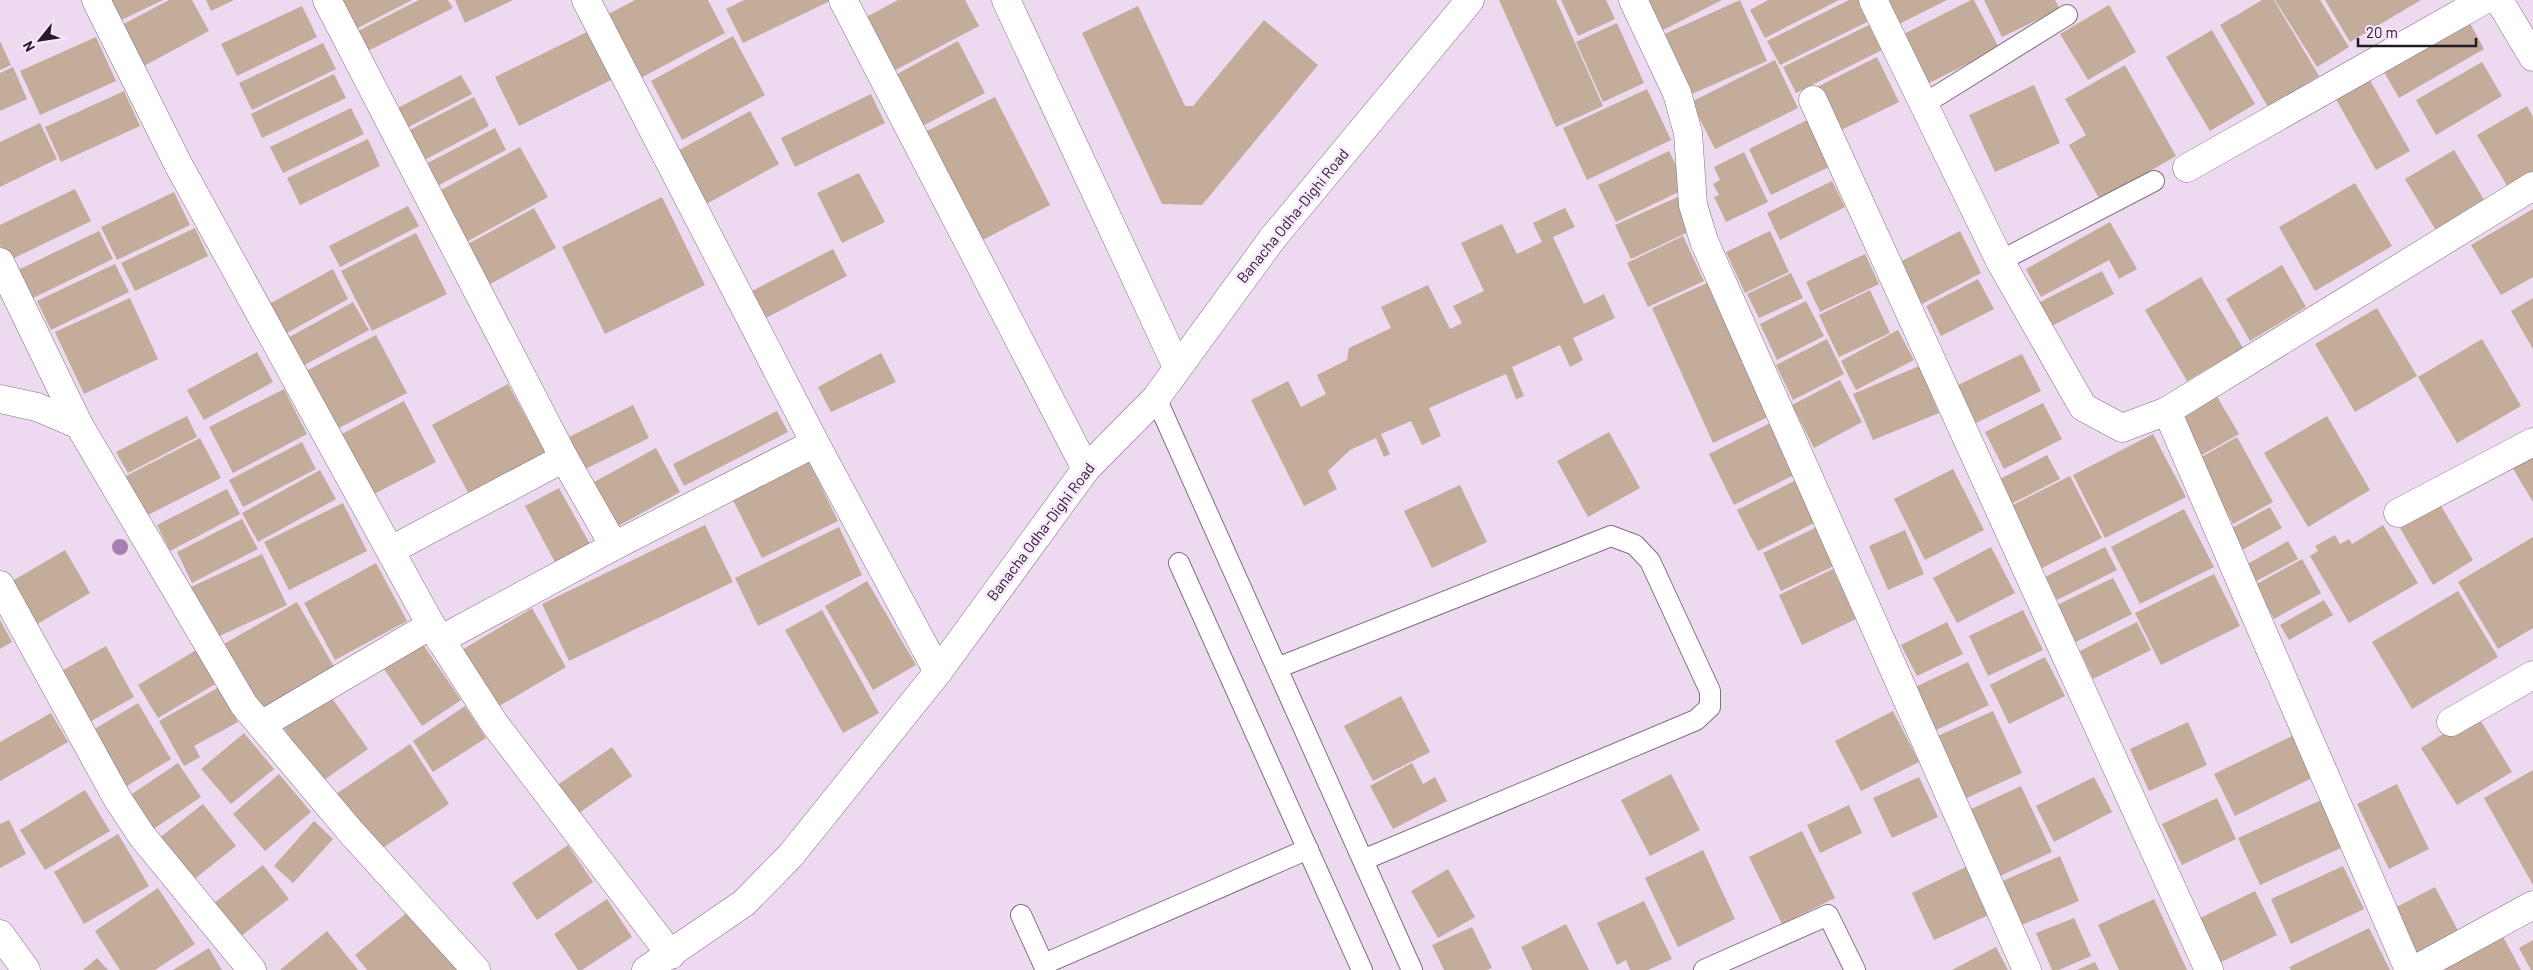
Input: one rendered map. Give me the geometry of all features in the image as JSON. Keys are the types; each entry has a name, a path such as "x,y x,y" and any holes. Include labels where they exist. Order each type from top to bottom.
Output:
{"street":[{"path":"96,0 178,164 436,633 494,723 671,955"},
{"path":"327,0 564,458 614,546"},
{"path":"586,0 815,444 938,672"},
{"path":"843,0 1086,469"},
{"path":"1006,0 1177,367"},
{"name":"Banacha Odha-Dighi Road","path":"646,970 671,955 744,902 791,855 938,672 1086,469 1156,398 1272,240 1470,0"},
{"path":"1633,0 1677,93 1686,125 1693,206 1704,241 2027,970"},
{"path":"1873,0 2000,261 2083,407 2122,428 2168,411 2533,186"},
{"path":"2187,168 2484,0"},
{"path":"2499,0 2533,57"},
{"path":"1813,100 2209,970"},
{"path":"0,262 79,425 244,705 351,832 476,970"},
{"path":"0,399 37,407 79,425"},
{"path":"2168,411 2409,970"},
{"path":"2398,513 2533,442"},
{"path":"261,725 436,633 614,546 815,444"},
{"path":"391,550 564,458"},
{"path":"0,585 127,813 142,836 252,970"},
{"path":"2452,722 2533,675"},
{"path":"2414,970 2533,905"},
{"path":"1,937 26,970"}],"lane":[{"path":"1924,104 2066,15"},
{"path":"2000,261 2154,181"},
{"path":"1156,398 1412,970"},
{"path":"1277,668 1611,536 1635,545 1650,561 1710,691 1710,707 1696,720 1363,860"},
{"path":"1180,563 1362,970"},
{"path":"1021,915 1045,967 1308,849"},
{"path":"1704,970 1828,915 1855,970"}],"building":[{"path":"96,0 163,0 109,26"},
{"path":"169,0 192,0 209,31 142,67 120,26"},
{"path":"206,0 234,0 211,11"},
{"path":"340,0 412,0 352,31"},
{"path":"419,0 448,0 453,8 362,54 352,34"},
{"path":"455,0 513,0 465,23"},
{"path":"635,0 708,0 725,33 635,81 601,18"},
{"path":"744,0 832,0 743,43 726,9"},
{"path":"898,0 965,0 979,26 886,75 857,22"},
{"path":"1499,0 1556,0 1603,106 1556,127"},
{"path":"1561,0 1606,0 1615,19 1578,36"},
{"path":"1649,0 1722,0 1663,30"},
{"path":"1740,0 1767,61 1685,97 1658,37"},
{"path":"1768,0 1839,0 1765,38 1750,10"},
{"path":"1849,0 1859,0 1869,21 1780,65 1767,41"},
{"path":"1885,0 1947,0 1897,25"},
{"path":"1974,0 1999,48 1925,85 1900,36"},
{"path":"1984,0 2055,0 2060,9 2002,37"},
{"path":"2262,0 2274,0 2319,76 2268,107 2220,25"},
{"path":"2275,0 2320,0 2349,47 2317,67"},
{"path":"2325,0 2421,0 2350,42"},
{"path":"2109,5 2136,52 2088,80 2060,34"},
{"path":"302,6 317,37 237,76 221,44"},
{"path":"1138,6 1185,106 1193,106 1264,20 1318,65 1202,205 1162,204 1082,33"},
{"path":"2466,16 2484,49 2399,98 2380,65"},
{"path":"1617,23 1644,83 1603,102 1576,42"},
{"path":"1871,24 1884,49 1796,93 1783,67"},
{"path":"591,30 615,78 519,126 495,77"},
{"path":"2212,30 2255,104 2210,131 2166,57"},
{"path":"733,36 765,95 682,140 651,81"},
{"path":"96,37 116,81 40,115 20,71"},
{"path":"0,41 11,65 0,70"},
{"path":"958,41 985,93 915,130 888,79"},
{"path":"323,43 336,69 252,110 239,83"},
{"path":"1877,57 1899,102 1837,132 1815,88"},
{"path":"1775,60 1798,108 1715,149 1691,102"},
{"path":"2482,62 2502,96 2436,135 2416,100"},
{"path":"2125,65 2176,156 2100,200 2069,145 2086,135 2065,99"},
{"path":"13,67 27,99 0,111 0,73"},
{"path":"334,74 346,98 262,138 251,114"},
{"path":"461,75 472,94 399,132 390,112"},
{"path":"2367,75 2410,151 2376,170 2333,94"},
{"path":"2034,85 2060,143 1995,172 1969,115"},
{"path":"1647,89 1671,140 1587,180 1563,128"},
{"path":"124,91 140,126 61,162 45,127"},
{"path":"871,94 885,123 795,167 781,138"},
{"path":"474,97 489,126 417,164 402,134"},
{"path":"995,97 1050,205 973,245 917,136"},
{"path":"2527,106 2533,117 2533,175 2509,189 2477,135"},
{"path":"351,108 364,134 283,173 270,147"},
{"path":"750,111 779,164 701,207 672,154"},
{"path":"1807,120 1829,167 1771,195 1749,149"},
{"path":"40,123 57,159 0,187 0,142"},
{"path":"495,128 506,150 433,188 422,166"},
{"path":"368,139 380,166 300,205 287,178"},
{"path":"520,147 548,197 459,246 432,195"},
{"path":"2454,150 2489,208 2440,237 2405,179"},
{"path":"1669,151 1687,188 1616,222 1598,185"},
{"path":"1744,152 1768,202 1726,222 1714,197 1719,195 1713,184 1720,180 1714,167"},
{"path":"859,173 885,222 842,243 817,193"},
{"path":"1832,181 1845,207 1780,240 1767,213"},
{"path":"2355,183 2392,246 2315,291 2279,227"},
{"path":"75,189 91,221 8,261 0,245 0,225"},
{"path":"174,192 190,225 117,260 101,227"},
{"path":"1680,196 1695,229 1631,259 1615,225"},
{"path":"662,197 705,285 605,334 562,247"},
{"path":"408,206 419,226 340,267 329,246"},
{"path":"534,208 556,248 481,289 459,249"},
{"path":"1565,208 1575,227 1553,237 1584,304 1604,294 1615,318 1573,338 1583,360 1570,367 1560,345 1512,367 1524,396 1516,399 1506,374 1429,408 1441,436 1422,445 1411,421 1381,434 1390,454 1384,457 1376,438 1350,450 1328,471 1337,489 1304,506 1251,400 1288,381 1301,407 1326,394 1317,375 1347,360 1349,348 1391,328 1381,307 1428,285 1450,329 1462,323 1453,306 1484,291 1461,243 1502,224 1517,254 1542,242 1533,223"},
{"path":"2533,209 2533,277 2501,295 2471,245"},
{"path":"2110,222 2137,269 2119,279 2109,260 2041,297 2026,269"},
{"path":"195,228 208,256 135,291 121,263"},
{"path":"99,231 113,259 31,299 18,270"},
{"path":"1770,231 1789,272 1745,293 1726,252"},
{"path":"1960,231 1981,273 1922,304 1900,262"},
{"path":"416,233 447,294 372,331 341,271"},
{"path":"1683,236 1704,281 1648,307 1627,263"},
{"path":"833,249 847,276 764,319 750,292"},
{"path":"1865,254 1879,284 1820,312 1806,282"},
{"path":"115,264 129,292 51,330 37,301"},
{"path":"2282,265 2306,307 2250,341 2226,299"},
{"path":"333,269 348,299 278,338 262,308"},
{"path":"2102,271 2114,294 2048,328 2036,304"},
{"path":"1791,273 1803,298 1759,318 1747,294"},
{"path":"2201,277 2243,348 2187,381 2145,310"},
{"path":"1978,279 1994,309 1941,336 1926,306"},
{"path":"1707,283 1768,417 1713,443 1652,308"},
{"path":"1870,290 1890,333 1839,357 1819,315"},
{"path":"130,298 158,359 84,394 55,332"},
{"path":"2533,298 2533,349 2511,311"},
{"path":"1806,301 1824,336 1777,360 1760,324"},
{"path":"353,302 369,330 299,368 284,340"},
{"path":"2377,308 2417,376 2355,412 2315,344"},
{"path":"1898,330 1914,360 1856,390 1841,361"},
{"path":"376,335 407,393 335,430 304,372"},
{"path":"1827,339 1844,374 1793,400 1776,365"},
{"path":"2482,339 2521,406 2457,443 2418,377"},
{"path":"257,352 273,382 204,420 187,390"},
{"path":"881,353 896,382 831,412 818,387"},
{"path":"2022,354 2041,391 1976,423 1958,385"},
{"path":"1919,366 1939,413 1873,440 1853,394"},
{"path":"1840,380 1862,422 1814,448 1792,405"},
{"path":"508,384 549,459 472,500 432,425"},
{"path":"2212,388 2239,434 2200,456 2173,410"},
{"path":"284,389 307,434 233,473 209,427"},
{"path":"404,401 436,462 374,494 342,434"},
{"path":"2043,403 2062,439 2004,469 1985,432"},
{"path":"633,405 649,438 577,473 561,441"},
{"path":"777,411 788,432 684,486 673,464"},
{"path":"187,416 197,437 128,473 116,452"},
{"path":"2327,416 2370,490 2308,527 2264,453"},
{"path":"1776,420 1802,471 1734,505 1709,454"},
{"path":"1609,432 1640,488 1588,517 1557,461"},
{"path":"2153,434 2186,497 2105,538 2073,475"},
{"path":"2237,437 2273,502 2233,524 2198,459"},
{"path":"200,438 221,478 144,517 124,477"},
{"path":"302,442 316,469 243,507 229,480"},
{"path":"656,448 680,492 611,530 587,486"},
{"path":"2533,448 2533,502 2509,462"},
{"path":"2047,455 2060,479 2009,505 1996,481"},
{"path":"808,459 838,521 762,558 731,496"},
{"path":"1953,469 1984,530 1925,560 1894,499"},
{"path":"320,470 336,499 258,542 242,513"},
{"path":"2070,476 2102,538 2036,571 2005,509"},
{"path":"1798,479 1820,520 1758,551 1737,510"},
{"path":"1460,485 1487,542 1432,568 1404,511"},
{"path":"559,488 591,546 556,564 525,506"},
{"path":"227,489 240,514 170,551 157,525"},
{"path":"343,503 367,551 289,590 264,542"},
{"path":"2440,504 2473,560 2433,585 2400,528"},
{"path":"2270,507 2282,528 2235,554 2223,533"},
{"path":"2184,509 2214,567 2140,604 2111,547"},
{"path":"242,519 258,549 192,583 177,552"},
{"path":"705,525 733,582 569,661 542,604"},
{"path":"2383,525 2418,583 2349,623 2310,556 2318,551 2315,546 2335,535 2340,544 2349,539 2352,544"},
{"path":"1819,526 1838,564 1781,591 1763,553"},
{"path":"839,527 862,575 758,626 735,578"},
{"path":"1905,530 1924,574 1888,590 1869,546"},
{"path":"2533,537 2533,628 2498,649 2458,582"},
{"path":"2288,541 2298,559 2251,584 2242,567"},
{"path":"1991,547 2015,593 1957,623 1933,578"},
{"path":"2105,547 2117,570 2057,600 2045,577"},
{"path":"65,550 90,593 34,626 9,583"},
{"path":"262,554 287,605 215,638 191,587"},
{"path":"2302,559 2321,593 2274,619 2255,585"},
{"path":"376,563 407,621 335,660 304,603"},
{"path":"1833,569 1856,619 1802,645 1779,595"},
{"path":"2214,574 2240,626 2161,665 2135,613"},
{"path":"2113,578 2132,614 2074,643 2055,606"},
{"path":"867,581 916,665 873,690 825,606"},
{"path":"2458,591 2498,657 2412,709 2372,642"},
{"path":"2324,600 2333,615 2289,640 2280,625"},
{"path":"297,602 337,672 264,714 224,644"},
{"path":"532,608 566,667 491,711 457,653"},
{"path":"822,610 879,713 843,733 785,630"},
{"path":"2023,610 2043,650 1988,676 1969,636"},
{"path":"0,620 12,642 0,649"},
{"path":"1947,622 1963,654 1917,676 1901,645"},
{"path":"2137,622 2151,650 2093,679 2080,651"},
{"path":"422,643 461,700 422,726 384,669"},
{"path":"106,646 134,697 86,724 58,673"},
{"path":"198,649 217,683 158,718 138,685"},
{"path":"2045,657 2065,696 2009,724 1990,685"},
{"path":"1968,662 1989,705 1932,732 1911,689"},
{"path":"219,687 238,722 194,746 200,757 184,766 159,721"},
{"path":"327,691 368,749 321,782 280,723"},
{"path":"1401,696 1430,752 1373,781 1344,726"},
{"path":"138,703 171,759 122,789 88,733"},
{"path":"465,706 486,738 433,772 413,741"},
{"path":"1893,711 1919,762 1861,791 1835,741"},
{"path":"1993,711 2022,773 1960,801 1931,739"},
{"path":"51,713 68,742 0,781 0,742"},
{"path":"2476,713 2512,772 2457,805 2421,748"},
{"path":"2188,722 2207,765 2149,791 2130,749"},
{"path":"244,733 274,769 231,804 201,769"},
{"path":"2296,734 2316,776 2235,816 2214,774"},
{"path":"410,744 449,804 375,853 336,794"},
{"path":"612,747 632,776 569,820 549,791"},
{"path":"178,763 201,797 146,834 123,800"},
{"path":"1412,763 1423,784 1435,777 1447,801 1393,829 1370,786"},
{"path":"2533,770 2533,885 2484,798"},
{"path":"279,774 311,812 265,851 233,814"},
{"path":"1671,774 1700,830 1650,856 1621,800"},
{"path":"1919,777 1938,817 1892,838 1873,798"},
{"path":"2094,777 2112,812 2054,842 2036,806"},
{"path":"2397,784 2429,849 2389,869 2357,804"},
{"path":"2021,786 2052,852 2000,876 1969,810"},
{"path":"85,790 110,831 45,870 20,830"},
{"path":"2217,798 2236,839 2182,865 2162,824"},
{"path":"2321,800 2343,847 2260,885 2238,838"},
{"path":"203,804 236,846 187,885 154,842"},
{"path":"1849,805 1862,833 1820,853 1807,825"},
{"path":"9,820 26,854 0,868 0,824"},
{"path":"314,821 333,839 293,883 274,866"},
{"path":"1802,831 1835,898 1782,924 1749,857"},
{"path":"118,834 149,886 84,924 54,872"},
{"path":"568,845 593,882 537,920 512,883"},
{"path":"1703,850 1735,919 1678,947 1645,878"},
{"path":"2060,856 2079,901 2017,927 1998,883"},
{"path":"263,865 289,899 236,940 210,906"},
{"path":"1970,865 1993,913 1934,940 1912,893"},
{"path":"2343,866 2364,909 2291,944 2271,899"},
{"path":"1448,869 1475,917 1438,938 1411,891"},
{"path":"2435,887 2464,942 2415,969 2385,913"},
{"path":"158,888 195,944 155,970 120,970 95,931"},
{"path":"2255,891 2277,935 2215,965 2194,921"},
{"path":"607,899 632,937 582,970 578,970 554,934"},
{"path":"2154,899 2187,970 2119,970 2098,925"},
{"path":"1644,901 1672,959 1648,970 1630,970 1626,960 1617,965 1597,923"},
{"path":"409,911 457,970 367,970 355,955"},
{"path":"2074,918 2091,956 2059,970 2052,970 2036,933"},
{"path":"1566,924 1589,970 1532,970 1521,947"},
{"path":"1472,927 1492,968 1487,970 1444,970 1432,945"},
{"path":"2369,928 2390,970 2291,970 2289,967"},
{"path":"327,931 358,970 280,970"},
{"path":"2501,933 2521,970 2436,970"},
{"path":"2533,940 2533,970 2531,970 2519,948"},
{"path":"1996,947 2008,970 1952,970"},
{"path":"209,948 222,970 173,970"},
{"path":"97,958 108,970 83,970"},
{"path":"2095,962 2099,970 2077,970"}]}
